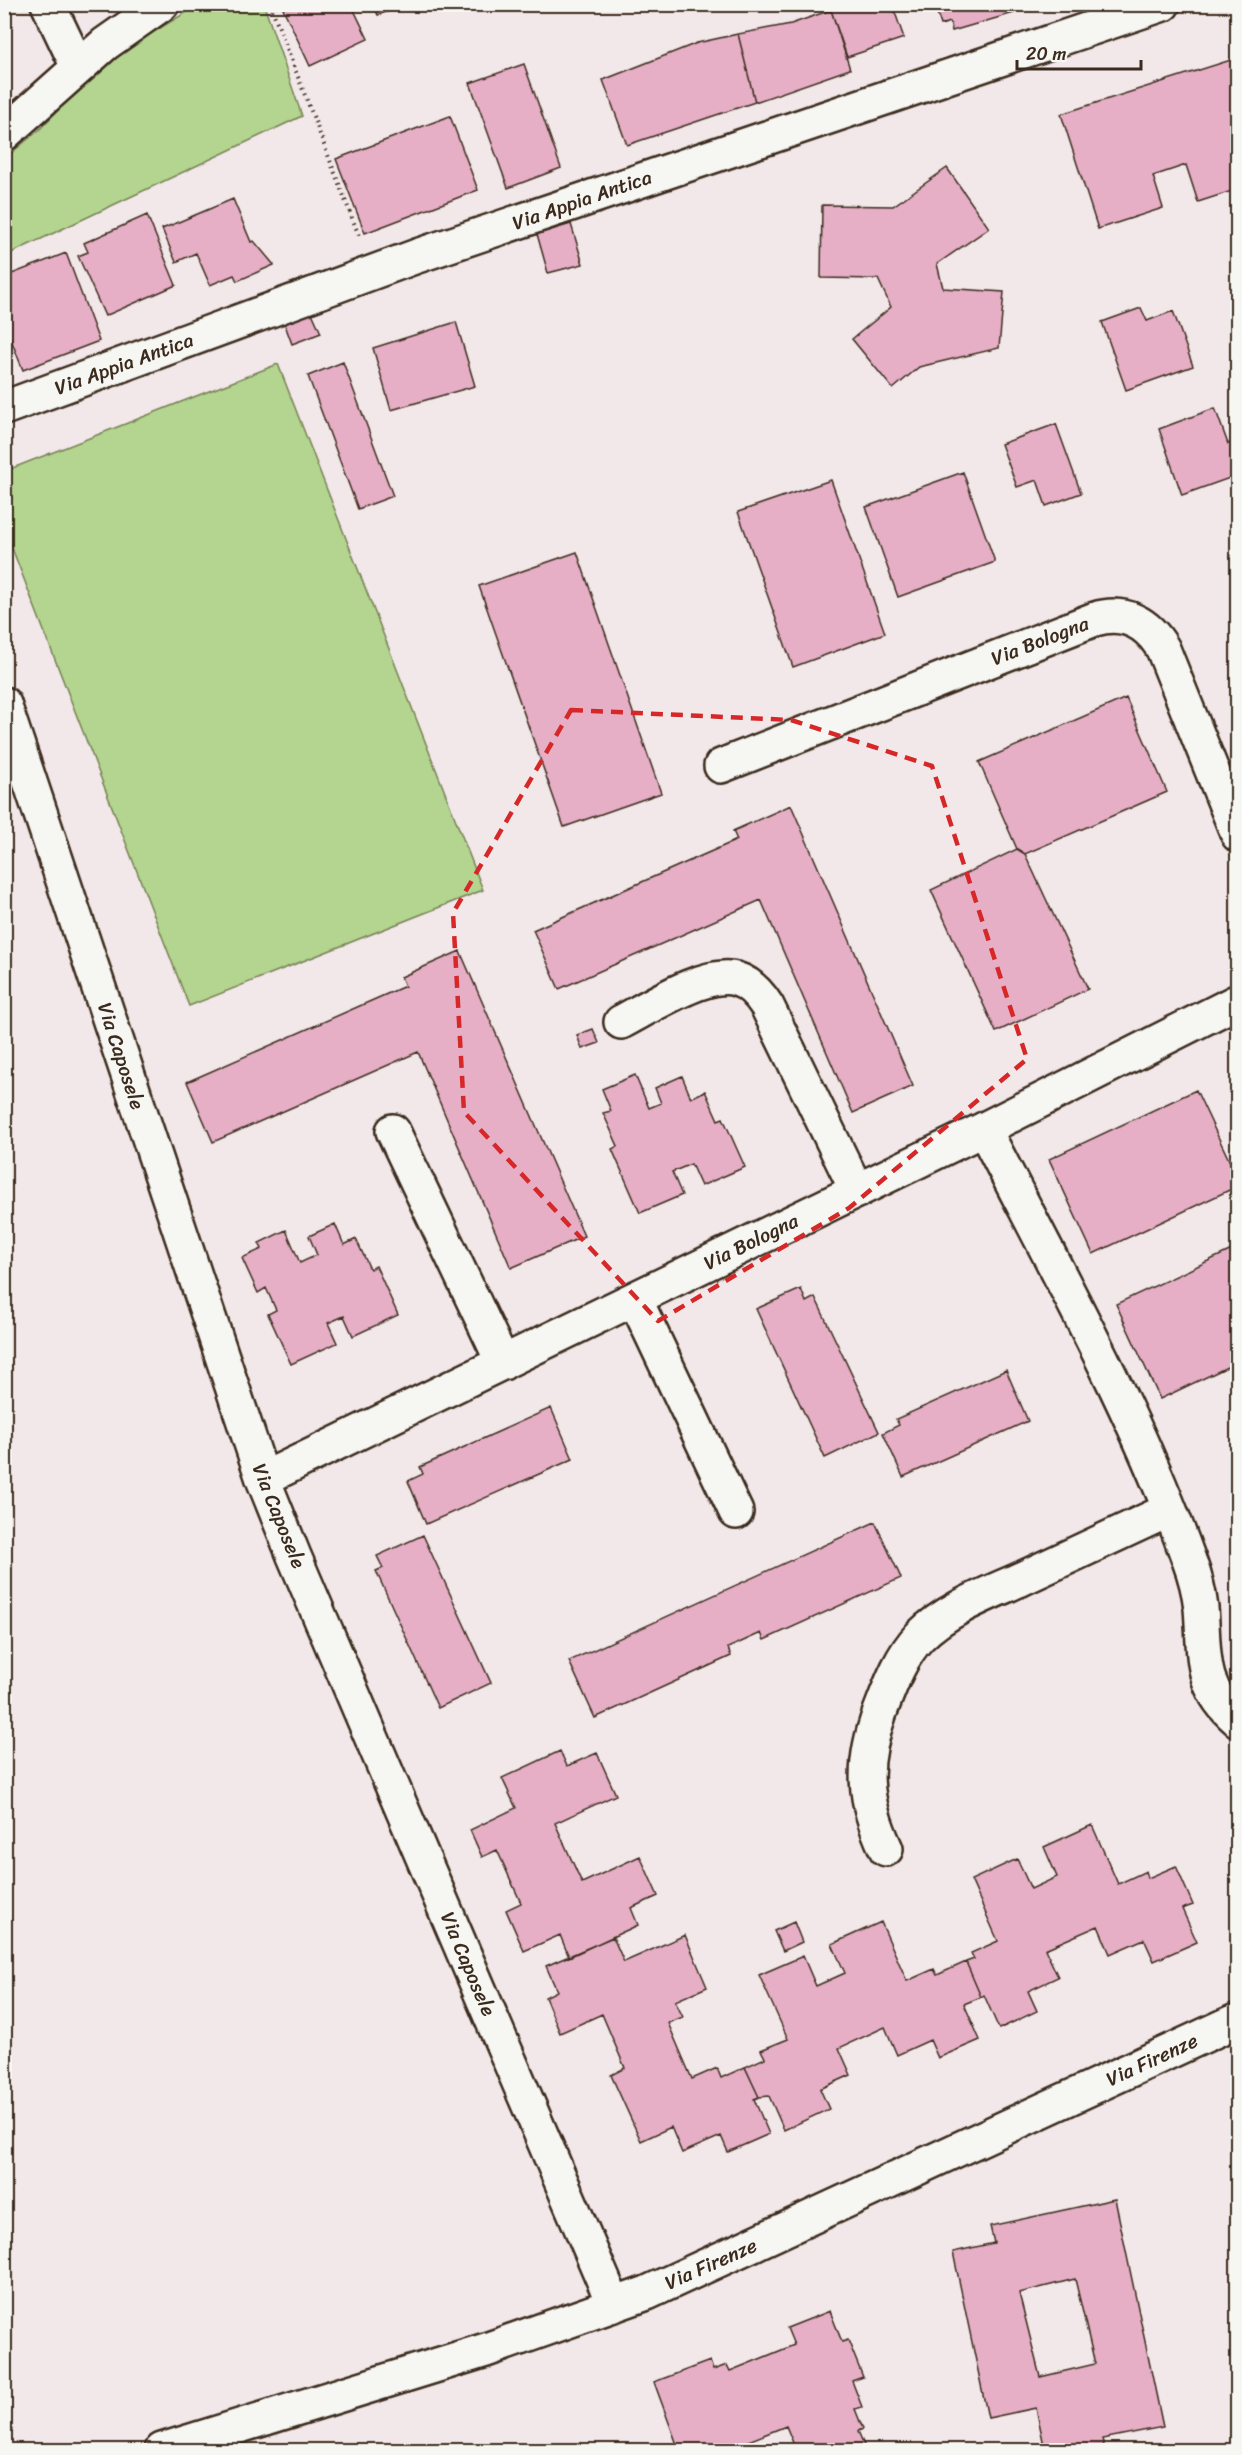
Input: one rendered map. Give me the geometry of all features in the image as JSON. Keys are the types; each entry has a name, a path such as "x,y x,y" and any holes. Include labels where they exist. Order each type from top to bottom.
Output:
{"street":[{"path":"48,4 78,67"},
{"path":"4,134 78,67 162,4"},
{"name":"Via Appia Antica","path":"4,408 374,272 1163,4"},
{"name":"Via Bologna","path":"721,766 1095,619 1107,615 1121,616 1133,619 1147,627 1163,649 1238,836"},
{"name":"Via Caposele","path":"4,704 263,1479 614,2305"},
{"path":"621,1022 692,986 708,981 736,979 748,985 767,1006 857,1191"},
{"name":"Via Bologna","path":"263,1479 984,1129 1238,1001"},
{"path":"984,1129 1138,1436 1185,1550 1198,1590 1208,1680 1222,1706 1238,1720"},
{"path":"393,1131 503,1363"},
{"path":"635,1299 736,1512"},
{"path":"886,1849 869,1803 866,1778 867,1760 874,1728 893,1678 920,1636 942,1618 967,1604 1169,1510"},
{"name":"Via Firenze","path":"162,2451 486,2350 614,2305 715,2263 1238,2020"}],"path":[{"path":"270,4 374,272"}],"highlighted area":[{"path":"571,710 791,720 932,766 1027,1059 849,1208 658,1321 464,1112 453,913"}],"green space":[{"path":"200,4 264,5 302,116 5,256 4,159 39,130 88,79 140,40"},
{"path":"278,364 483,890 189,1006 5,530 5,471"}],"building":[{"path":"281,4 351,4 368,39 310,66"},
{"path":"373,4 401,4 402,6 378,15"},
{"path":"850,4 892,4 904,38 847,57 831,10"},
{"path":"934,4 1011,4 1014,13 952,31 950,22 941,25"},
{"path":"831,10 850,69 755,102 738,34 791,24"},
{"path":"738,34 755,102 627,145 603,80 697,43"},
{"path":"1237,58 1238,189 1198,202 1186,165 1153,176 1163,208 1098,229 1061,114"},
{"path":"524,64 561,168 508,188 470,83"},
{"path":"450,116 478,190 365,233 336,159"},
{"path":"947,168 989,228 937,264 943,288 1004,292 999,348 919,367 893,389 852,339 891,307 878,279 821,278 822,205 893,206"},
{"path":"233,199 251,242 254,241 274,265 237,281 234,275 210,285 196,253 176,262 162,229"},
{"path":"147,215 176,285 105,316 78,256 88,252 84,243"},
{"path":"571,224 583,264 548,273 537,234"},
{"path":"66,253 99,341 23,370 4,322 4,277"},
{"path":"309,306 321,333 292,344 282,317"},
{"path":"1141,308 1147,321 1173,311 1193,366 1126,390 1102,322"},
{"path":"456,322 475,386 391,410 373,348"},
{"path":"343,362 393,496 358,509 308,376"},
{"path":"1215,408 1228,444 1238,440 1238,475 1182,495 1159,429"},
{"path":"1056,424 1081,493 1046,506 1037,480 1017,487 1001,444"},
{"path":"963,472 995,562 898,597 866,507"},
{"path":"831,480 885,633 793,667 738,512"},
{"path":"577,552 661,793 564,827 479,586"},
{"path":"1126,698 1167,792 1025,854 1017,849 979,762"},
{"path":"791,805 913,1086 853,1113 761,900 559,989 533,930 737,840 733,831"},
{"path":"1017,849 1025,854 1088,989 996,1032 931,890"},
{"path":"460,951 584,1236 511,1268 418,1052 213,1142 187,1082 405,986 401,977"},
{"path":"593,1029 599,1043 582,1049 577,1035"},
{"path":"635,1075 649,1108 661,1103 655,1088 682,1076 691,1098 705,1091 718,1120 723,1118 745,1167 701,1186 691,1164 672,1172 682,1195 640,1213 612,1149 618,1146 603,1113 611,1111 602,1089"},
{"path":"1196,1090 1238,1179 1238,1186 1093,1254 1049,1159"},
{"path":"335,1224 344,1245 356,1239 370,1269 376,1266 398,1315 353,1336 344,1316 328,1323 337,1343 291,1364 268,1314 276,1310 266,1288 258,1293 242,1258 262,1249 259,1243 286,1230 300,1263 317,1255 309,1236"},
{"path":"1238,1247 1238,1362 1160,1399 1116,1304"},
{"path":"801,1289 806,1302 815,1297 879,1432 825,1458 756,1309"},
{"path":"1006,1370 1028,1421 903,1477 883,1433 899,1425 896,1419"},
{"path":"551,1408 573,1459 426,1524 408,1481 423,1474 420,1467"},
{"path":"875,1522 901,1578 764,1640 761,1633 728,1648 731,1656 595,1718 569,1661"},
{"path":"423,1535 491,1683 438,1708 376,1571 383,1568 377,1556"},
{"path":"560,1751 567,1766 597,1753 616,1795 555,1823 582,1883 640,1856 658,1896 631,1908 638,1925 569,1957 560,1935 524,1951 506,1910 521,1903 497,1850 482,1857 470,1830 516,1808 502,1778"},
{"path":"1092,1825 1118,1884 1146,1871 1148,1878 1176,1866 1193,1905 1182,1909 1197,1942 1154,1961 1144,1939 1110,1954 1098,1926 1045,1949 1058,1977 1028,1991 1037,2011 999,2029 984,1995 981,1997 966,1962 974,1959 971,1953 998,1941 971,1880 1017,1859 1031,1889 1057,1877 1044,1847"},
{"path":"794,1922 802,1942 783,1951 774,1931"},
{"path":"881,1922 907,1981 934,1969 937,1975 966,1962 981,1997 964,2004 980,2040 938,2058 930,2040 897,2055 885,2027 839,2048 851,2075 820,2089 829,2109 784,2130 769,2096 759,2097 745,2067 765,2058 761,2050 788,2039 759,1975 803,1956 816,1986 845,1973 832,1944"},
{"path":"685,1935 707,1987 675,2001 683,2017 668,2023 692,2079 717,2068 721,2078 745,2067 759,2097 754,2099 769,2134 728,2152 721,2136 682,2153 671,2127 641,2141 611,2075 625,2068 602,2014 560,2033 545,1997 557,1991 546,1966 613,1937 624,1962"},
{"path":"1115,2199 1163,2427 1102,2439 1105,2450 1045,2450 1036,2408 988,2418 953,2252 994,2243 990,2226","holes":["1075,2279 1095,2364 1040,2377 1019,2293"]},
{"path":"830,2311 842,2342 848,2340 863,2377 852,2381 862,2407 855,2409 863,2429 858,2431 866,2450 796,2450 786,2426 726,2450 679,2450 654,2382 710,2361 713,2370 727,2365 730,2371 794,2345 787,2328"}]}
